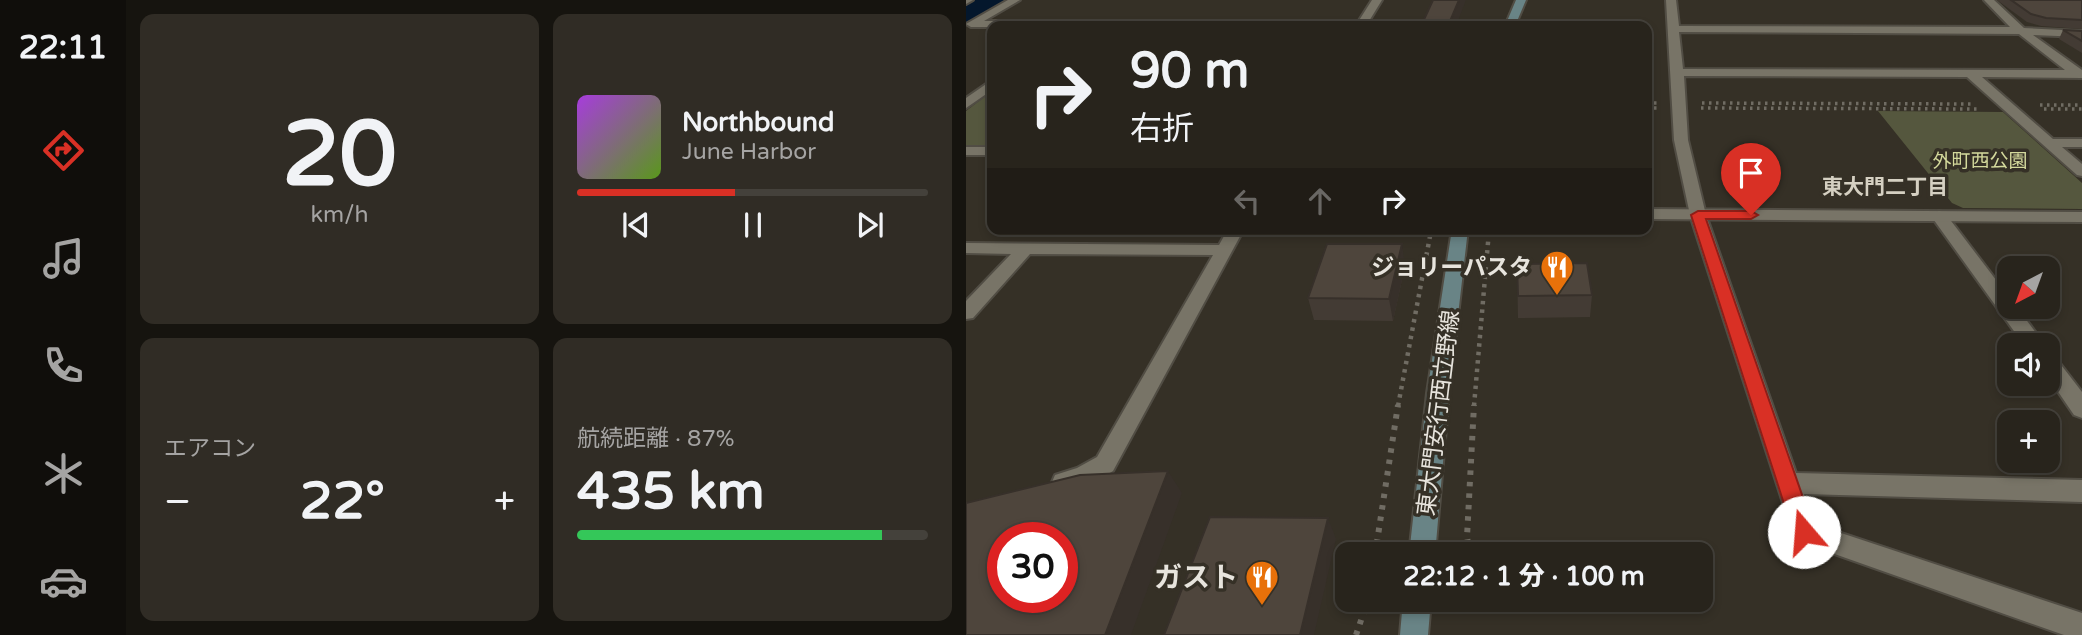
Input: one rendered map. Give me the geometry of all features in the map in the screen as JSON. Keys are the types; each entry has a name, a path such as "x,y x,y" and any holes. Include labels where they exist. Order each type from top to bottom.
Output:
{"main road":[{"path":"1512,21 1521,0"},
{"name":"東大門安行西立野線","path":"1423,542 1438,393 1460,235"},
{"path":"1413,635 1416,612"}],"street":[{"path":"969,25 1015,0"},
{"path":"1364,21 1377,0"},
{"path":"1671,0 1681,140 1698,215 1804,532 2082,626"},
{"path":"1989,0 2007,20 2079,74"},
{"path":"969,25 987,25"},
{"path":"1672,29 2022,30 2082,34"},
{"path":"1678,72 2079,74"},
{"path":"1970,73 2082,172"},
{"path":"966,104 987,88"},
{"path":"2048,143 2082,143"},
{"path":"966,151 987,151"},
{"path":"1652,214 2082,217"},
{"path":"1939,216 2026,333"},
{"path":"1044,486 1083,477 1105,464 1233,235"},
{"path":"966,248 1226,250"},
{"path":"966,313 1026,248"},
{"path":"2060,379 2082,409"},
{"path":"1788,482 2082,491"}],"path":[{"path":"1702,103 1980,104"},
{"path":"2029,105 2082,107"},
{"path":"2033,109 2082,107"},
{"path":"1689,108 1985,109"},
{"path":"1377,542 1404,368 1430,235"},
{"path":"1468,542 1475,382 1488,235"},
{"path":"1356,635 1364,612"}],"green space":[{"path":"987,95 987,148 966,147 966,111"},
{"name":"外町西公園","path":"1878,111 2003,112 2082,183 2082,209 1963,208 1952,203"}],"building":[{"path":"1433,0 1459,0 1450,21 1423,21"},
{"path":"2011,0 2082,0 2082,20 2046,18 2031,14"},
{"path":"2063,30 2082,31 2082,41"},
{"path":"1327,244 1402,244 1389,299 1308,298"},
{"path":"1587,263 1592,295 1518,296 1517,264"},
{"path":"1168,471 1105,635 966,635 966,503 1080,475"},
{"path":"1210,517 1328,518 1300,635 1164,635"}],"waterway":[{"path":"966,15 994,0"}],"place":[{"name":"ジョリーパスタ","path":"1557,297"},
{"name":"ガスト","path":"1262,607"}],"district":[{"name":"東大門二丁目","path":"1885,187"}],"route":[{"path":"1751,215 1698,215 1804,532"}]}
